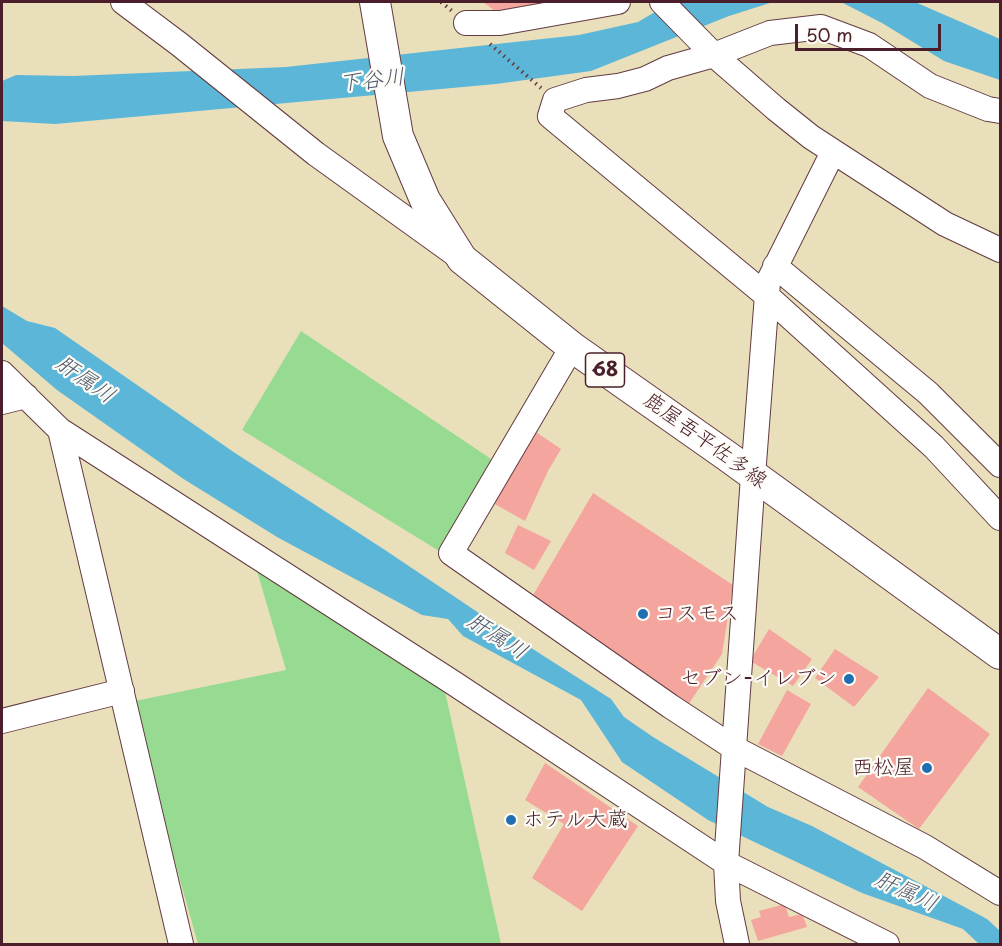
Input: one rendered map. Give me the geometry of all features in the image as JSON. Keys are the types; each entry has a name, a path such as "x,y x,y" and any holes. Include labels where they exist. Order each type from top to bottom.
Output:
{"main road":[{"name":"鹿屋吾平佐多線","path":"375,2 398,136 425,200 462,259 572,347 1000,654"}],"street":[{"path":"123,2 316,154 462,259"},
{"path":"466,23 500,23 618,2"},
{"path":"662,2 714,55 776,109 833,152 945,224 1000,250"},
{"path":"1000,111 988,109 930,86 869,45 820,27 770,33 714,55 669,68 645,79 618,86 586,90 555,100 550,116 767,296 934,447 1000,518"},
{"path":"737,945 728,901 727,854 768,282 833,152"},
{"path":"775,266 928,393 999,461"},
{"path":"572,347 451,553 734,748 925,847 1000,893"},
{"path":"2,373 60,430 452,682 727,854 887,945"},
{"path":"2,402 26,396"},
{"path":"60,430 181,945"},
{"path":"2,721 122,691"}],"path":[{"path":"466,23 555,100"}],"green space":[{"path":"301,331 497,463 444,554 242,430"},
{"path":"257,571 444,687 501,944 198,944 130,702 286,670"}],"water":[{"name":"下谷川","path":"672,2 773,2 729,16 591,71 496,84 55,124 2,121 2,81 16,75 73,76 286,67 579,35 638,22"},
{"path":"841,2 915,2 1000,39 1000,80 944,61 882,23"},
{"name":"肝属川","path":"2,306 27,321 55,328 235,453 611,699 624,717 653,737 768,807 812,826 987,919 1000,931 1000,944 979,944 963,929 862,893 708,820 622,762 581,700 463,636 448,619 422,615 277,537 182,478 57,390 2,343"}],"building":[{"path":"483,2 544,2 526,15 499,14"},
{"path":"530,428 561,449 525,521 491,502"},
{"path":"593,493 733,585 722,654 688,705 529,602"},
{"path":"518,525 551,541 534,570 505,553"},
{"path":"769,629 812,659 793,686 750,661"},
{"path":"835,649 879,677 854,707 815,678"},
{"path":"928,688 990,734 919,829 858,787"},
{"path":"787,690 811,704 782,756 758,744"},
{"path":"545,763 638,826 582,911 532,878 564,824 525,800"},
{"path":"785,904 789,917 802,914 807,927 758,941 751,920 761,917 759,911"}],"place":[{"name":"コスモス","path":"643,614"},
{"name":"セブン-イレブン","path":"849,679"},
{"name":"西松屋","path":"927,768"},
{"name":"ホテル大蔵","path":"511,820"}]}
